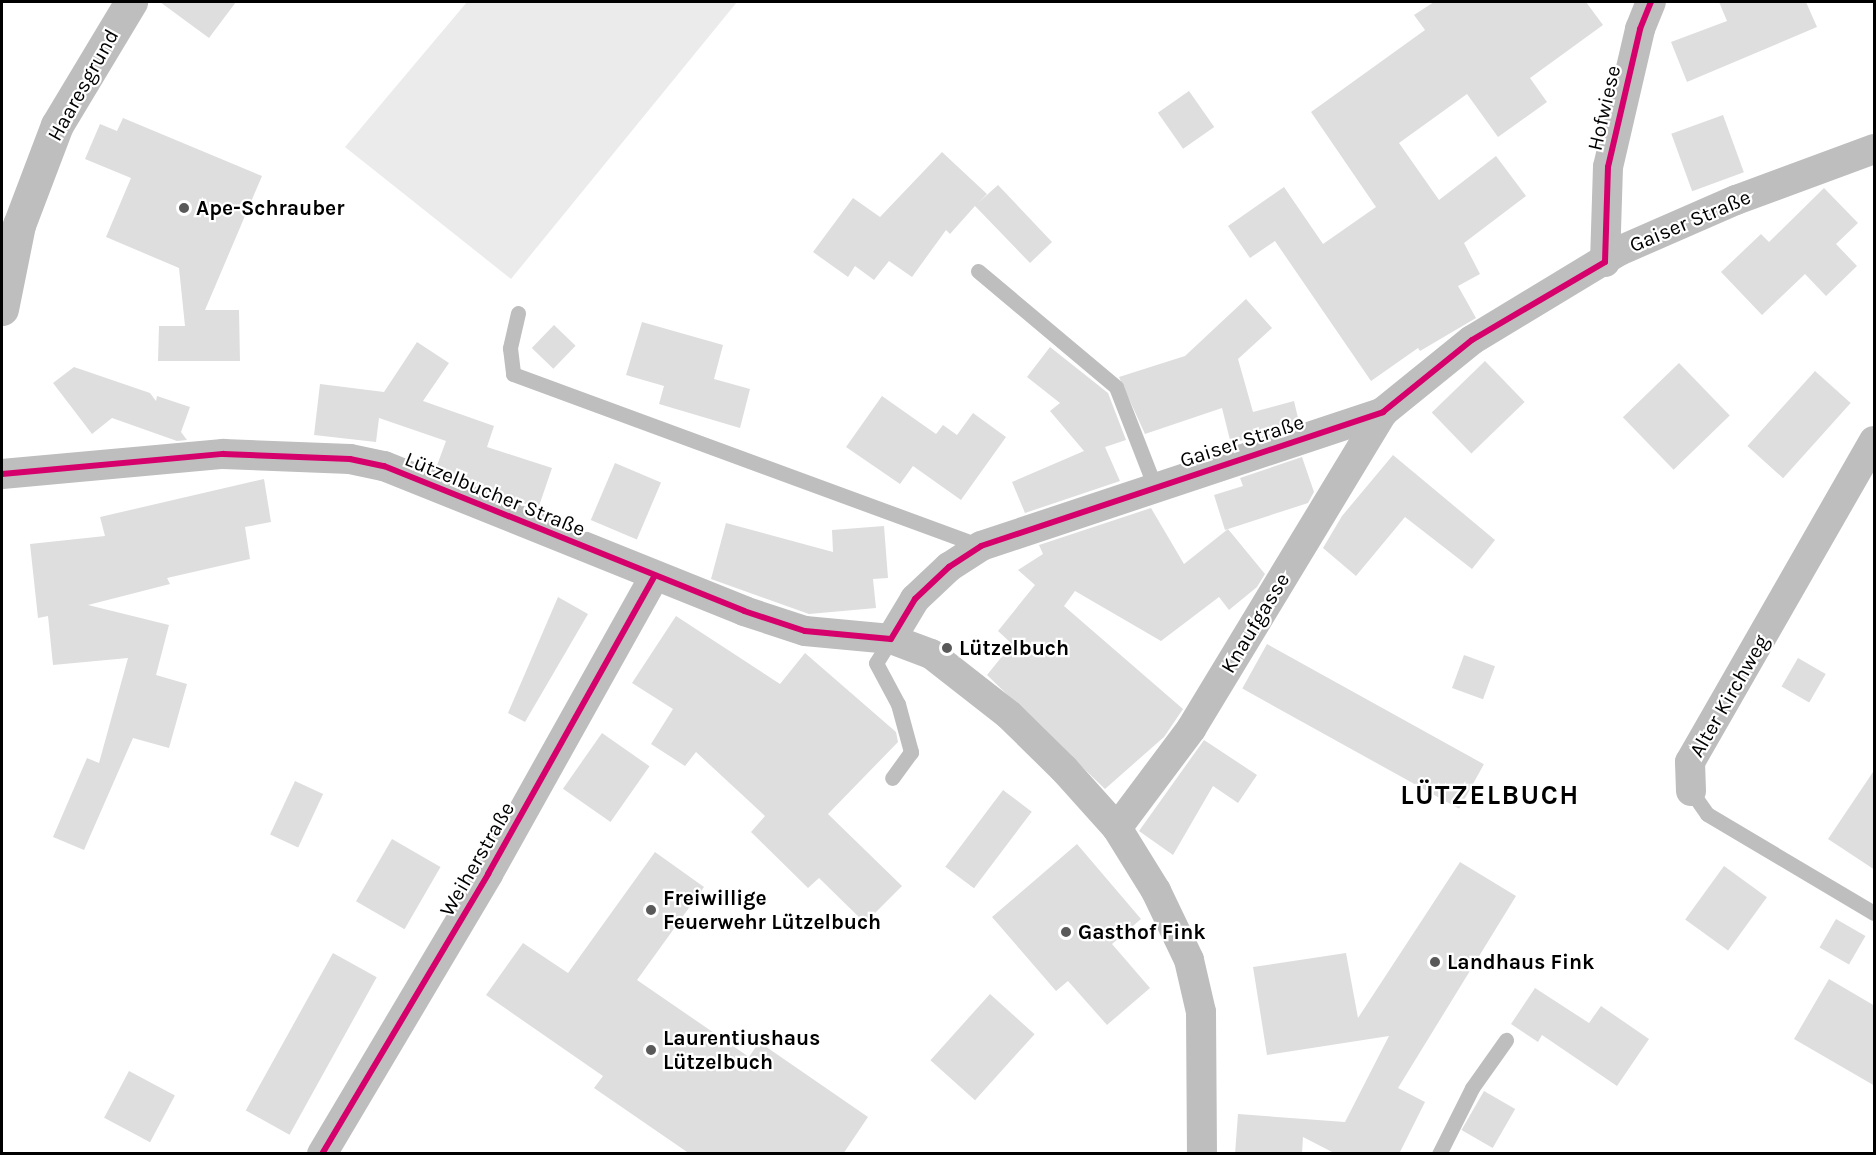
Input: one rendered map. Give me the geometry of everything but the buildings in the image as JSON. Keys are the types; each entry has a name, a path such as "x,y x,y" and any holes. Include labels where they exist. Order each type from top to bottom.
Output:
{"street":[{"name":"Haaresgrund","path":"2,309 4,266 57,125 131,2"},
{"name":"Hofwiese","path":"1605,262 1608,167 1640,29 1651,2"},
{"name":"Gaiser Straße","path":"891,639 915,599 949,567 981,546 1383,412 1472,340 1605,262 1619,251 1736,200 1875,149"},
{"name":"Knaufgasse","path":"1117,828 1191,729 1383,412"},
{"name":"Alter Kirchweg","path":"1691,791 1690,762 1874,441"},
{"name":"Lützelbucher Straße","path":"2,474 223,454 350,459 384,466 654,578 805,631 891,639 931,654 1009,715 1117,828 1156,891 1189,960 1201,1012 1202,1154"},
{"name":"Weiherstraße","path":"322,1154 488,874 654,578"}],"lane":[{"path":"978,271 1116,387 1155,487"},
{"path":"518,313 510,348 513,374 981,546"},
{"path":"891,639 876,663 898,704 911,752 892,778"},
{"name":"Alter Kirchweg","path":"1691,791 1707,814 1875,913"},
{"path":"1439,1154 1473,1088 1506,1040"}],"shaded area":[{"path":"467,2 737,2 511,279 345,147"}],"cycle path":[{"path":"2,474 223,454 350,459 384,466 744,611 805,631 891,639 915,599 949,567 981,546 1383,412 1472,340 1605,262 1608,167 1640,29 1651,2"},
{"path":"322,1154 488,874 654,577"}],"place":[{"name":"Ape-Schrauber","path":"184,208"},
{"name":"Lützelbuch","path":"947,648"},
{"name":"Freiwillige Feuerwehr Lützelbuch","path":"651,910"},
{"name":"Gasthof Fink","path":"1066,932"},
{"name":"Landhaus Fink","path":"1435,962"},
{"name":"Laurentiushaus Lützelbuch","path":"651,1050"}],"district":[{"name":"LÜTZELBUCH","path":"1490,796"}]}
